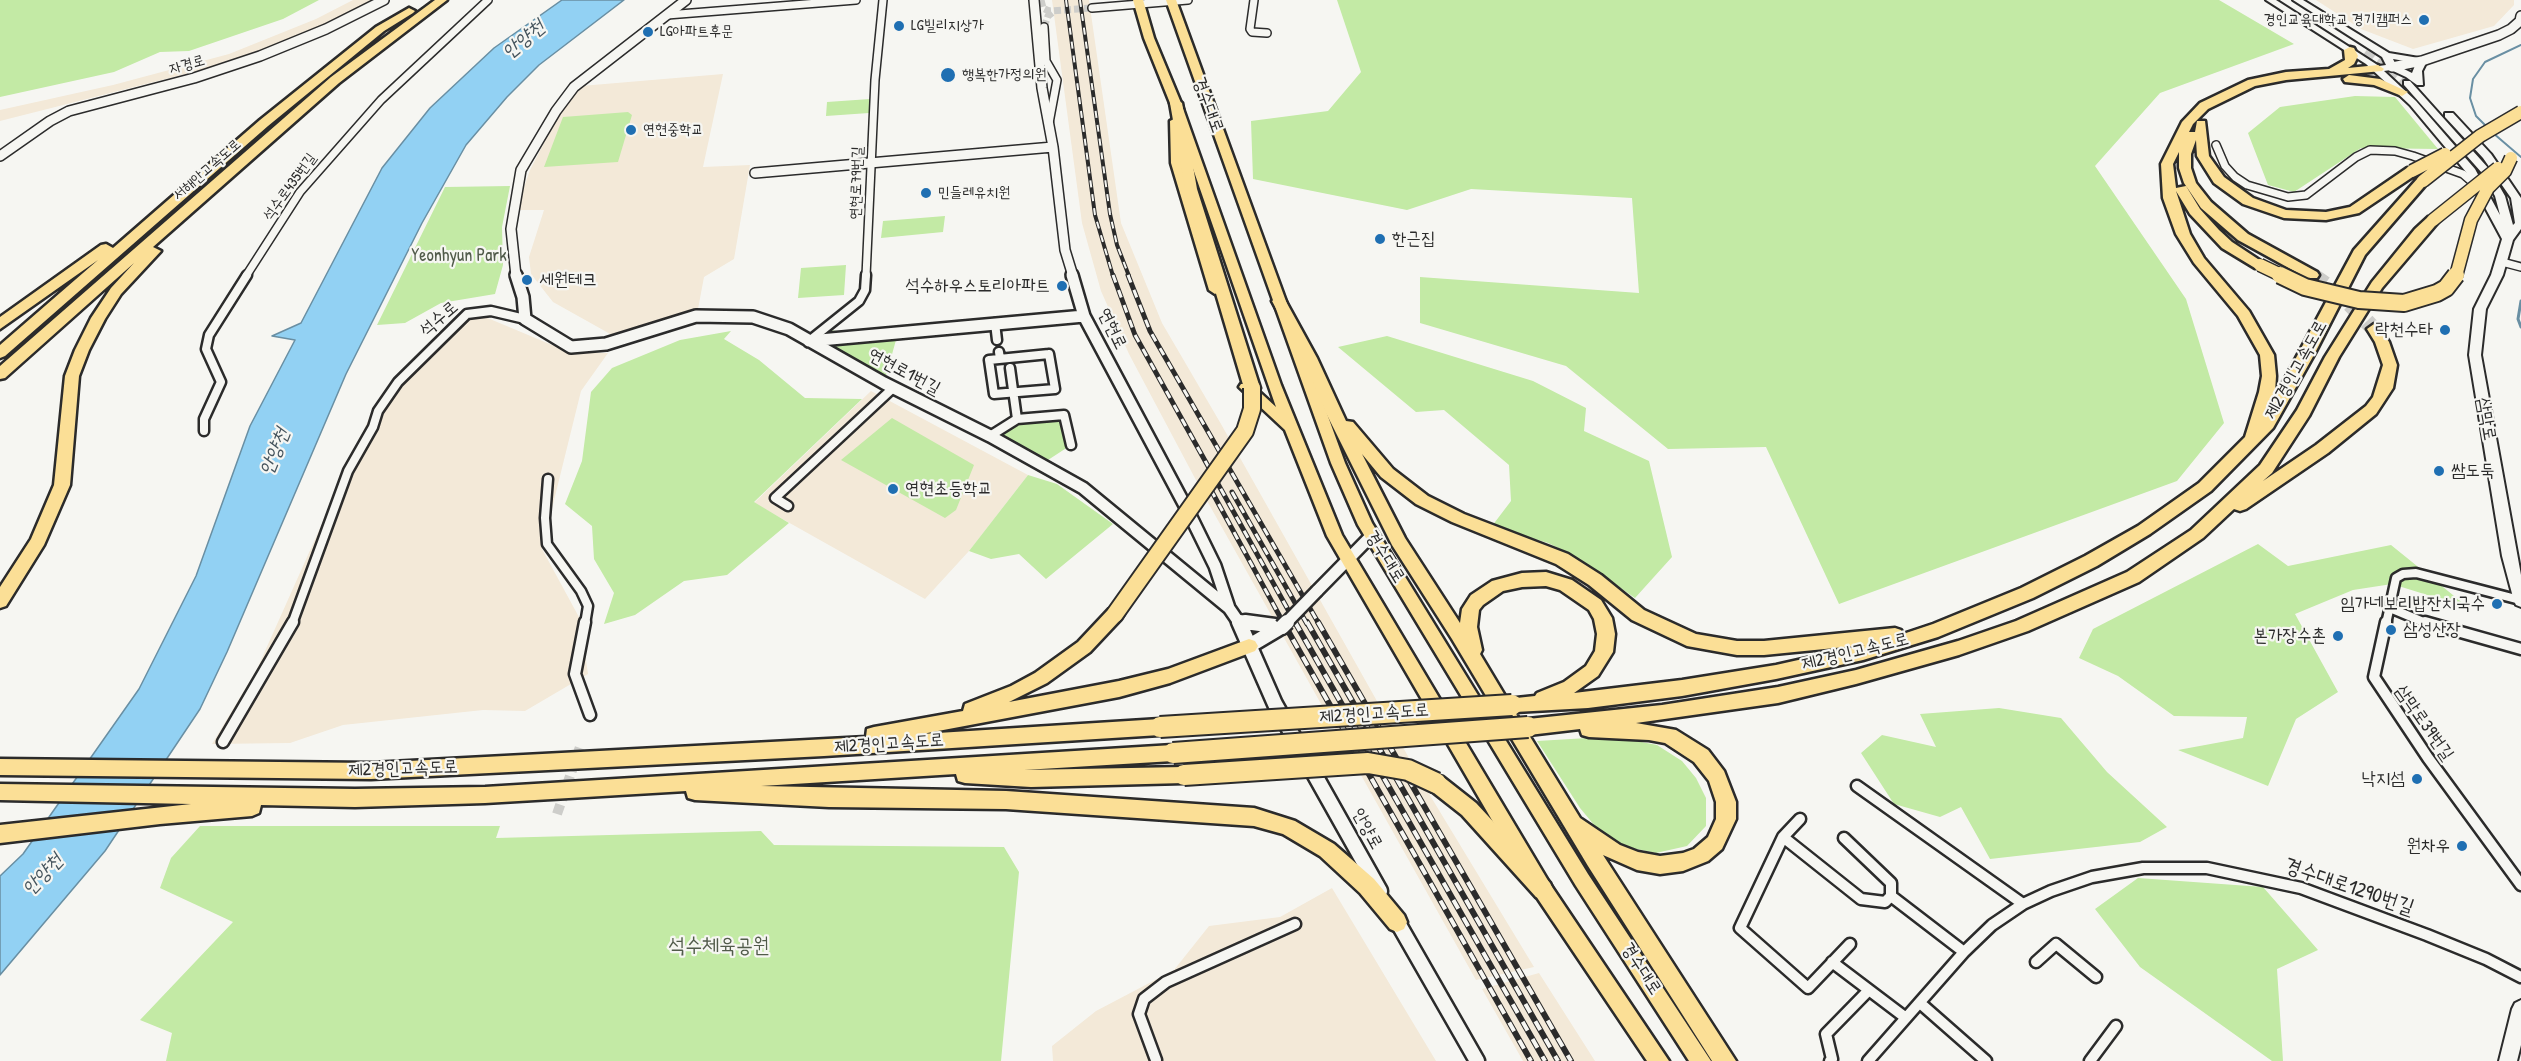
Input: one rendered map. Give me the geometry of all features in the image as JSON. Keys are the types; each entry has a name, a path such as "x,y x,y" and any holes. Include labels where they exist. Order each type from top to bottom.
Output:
{"highway":[{"name":"서해안고속도로","path":"0,374 335,80 430,3"},
{"name":"서해안고속도로","path":"0,353 304,89 381,30 430,3"},
{"path":"2312,275 2243,237 2218,218 2190,183 2184,162 2191,135 2220,108 2256,91 2331,75 2348,64 2352,56 2350,50"},
{"path":"2250,440 2267,392 2269,376 2267,355 2253,327 2199,260 2177,222 2170,198 2167,164 2188,122 2204,106 2220,96 2268,79 2331,75 2385,68"},
{"path":"2331,75 2413,86"},
{"path":"892,733 956,715 1025,686 1084,647 1116,614 1239,441 1250,420 1252,388 1191,189 1176,104"},
{"path":"2201,124 2203,156 2219,180 2248,201 2284,214 2326,216 2354,210 2417,176 2521,112"},
{"path":"2174,150 2173,163 2179,184 2195,212 2227,245 2260,265 2305,287 2359,300 2404,303 2437,293 2446,288 2456,276 2462,260 2469,224 2488,188 2516,156"},
{"name":"제2경인고속도로","path":"0,792 355,798 485,795 614,788 1173,753 1528,727 1662,713 1778,695 1857,677 1947,652 2022,626 2133,577 2198,534 2266,469 2304,412 2332,357 2377,285 2433,220 2459,196 2516,156"},
{"name":"제2경인고속도로","path":"0,767 371,771 751,752 1160,727 1588,700 1682,688 1776,672 1863,652 1938,630 2027,593 2091,561 2144,530 2205,487 2268,424 2359,254 2417,176"},
{"path":"0,601 38,541 62,485 67,452 72,376 98,318 116,291 211,188"},
{"path":"0,324 187,189"},
{"path":"1279,301 1398,541 1483,675 1561,805 1725,1061"},
{"path":"2198,534 2322,449 2371,410 2385,388 2390,365 2382,342 2374,329"},
{"path":"1321,384 1357,439 1388,472 1422,500 1458,518 1562,559 1595,580 1638,615 1693,641 1737,648 1797,646 1938,630"},
{"path":"1483,675 1469,636 1468,618 1477,600 1486,592 1509,582 1546,579 1574,589 1595,605 1605,626 1607,642 1600,660 1592,671 1559,692 1512,705"},
{"path":"751,752 892,733 1119,689 1170,676 1248,646"},
{"path":"1528,727 1649,732 1678,740 1701,756 1717,777 1726,802 1726,819 1715,843 1701,855 1683,862 1660,865 1630,858 1600,843 1561,805"},
{"path":"886,771 1031,779 1184,775 1368,763 1395,766 1436,783 1469,809 1543,890"},
{"path":"614,788 829,798 1006,800 1254,817 1288,827 1327,850 1367,886 1397,922"},
{"path":"0,834 160,815 355,798"}],"main road":[{"path":"2270,0 2350,50 2364,54 2422,61 2413,86 2403,81 2392,83"},
{"path":"2284,0 2385,68 2386,55"},
{"path":"2297,0 2386,55"},
{"name":"경수대로","path":"1171,1 1338,462 1365,525 1582,879 1701,1061"},
{"name":"경수대로","path":"1138,2 1291,429 1335,536 1543,890 1659,1061"},
{"name":"삼막로","path":"2385,68 2392,83 2413,86 2486,172 2500,196 2507,220 2508,240 2502,262 2480,309 2475,355 2510,556 2521,600"},
{"name":"삼막로","path":"2385,68 2413,86 2487,156 2516,198 2520,223 2508,240"},
{"name":"삼막로","path":"2413,86 2482,191 2508,240"},
{"path":"1176,104 1177,163 1246,386 1291,429"},
{"path":"2508,1061 2521,1009"}],"street":[{"name":"자경로","path":"0,156 50,121 69,111 194,78 260,56 326,29 384,0"},
{"name":"석수로435번길","path":"204,431 204,419 221,382 206,349 209,335 300,192 381,100 488,0"},
{"path":"525,319 523,297 515,272 511,229 521,170 556,111 574,87 686,0"},
{"path":"667,15 856,0"},
{"name":"연현로79번길","path":"809,341 859,302 865,290 874,81 883,0"},
{"name":"연현로","path":"1034,0 1042,88 1053,147 1065,250 1084,316 1190,513 1215,566 1229,608 1238,620 1248,646"},
{"path":"1092,8 1138,2 1188,0"},
{"path":"1254,0 1250,29 1252,32 1267,33"},
{"path":"2385,68 2422,61 2511,29 2520,21 2521,15"},
{"path":"1044,27 1046,61 1056,76 1048,129"},
{"path":"1042,88 1051,89 1056,86"},
{"path":"2216,145 2225,166 2235,177 2247,185 2274,194 2306,195 2356,157 2370,150 2395,151 2450,169 2463,174 2482,191"},
{"path":"755,173 1053,147"},
{"path":"2502,262 2521,267"},
{"name":"석수로","path":"223,742 295,618 348,471 373,427 378,411 398,382 467,314 491,310 525,319"},
{"name":"연현로1번길","path":"525,319 571,347 606,344 682,319 705,316 753,317 789,329 893,388 990,436 1083,488 1229,608"},
{"path":"809,341 1084,316"},
{"path":"995,323 997,340"},
{"path":"1049,354 1055,388 1013,392 994,394 989,360 1000,356 1049,354"},
{"path":"1010,368 1017,419"},
{"path":"788,506 775,498 893,388"},
{"path":"990,436 1017,419 1064,415 1071,445"},
{"path":"548,479 545,518 547,544 581,591 588,606 574,674 590,715"},
{"path":"1153,544 1190,513"},
{"path":"1248,646 1282,627 1372,535"},
{"name":"삼막로39번길","path":"2521,600 2416,573 2403,574 2396,578 2374,677 2427,758 2521,885"},
{"path":"2390,608 2439,628 2521,649"},
{"path":"1238,620 1254,625 1282,627"},
{"name":"안양로","path":"1248,646 1275,704 1477,1061"},
{"path":"1857,786 2023,904"},
{"path":"1800,819 1783,837 1740,928 1808,988 1850,944"},
{"path":"1783,837 1861,899 1885,902 1891,896 1891,883 1844,837"},
{"name":"경수대로1290번길","path":"1868,1061 1964,952 1992,925 2023,904 2051,891 2092,877 2143,868 2207,868 2301,888 2466,951 2521,977"},
{"path":"1891,896 1964,952"},
{"path":"1156,1060 1139,1014 1144,999 1166,982 1295,924"},
{"path":"2036,962 2056,944 2097,977"},
{"path":"1832,962 1906,1018"},
{"path":"1830,1061 1832,1059 1826,1034 1869,990"},
{"path":"1920,1003 1986,1061"},
{"path":"2090,1061 2116,1026"}],"shaded area":[{"path":"353,0 375,0 341,20 279,46 221,65 0,121 0,110 113,85 229,54 316,19"},
{"path":"1052,0 1089,0 1121,223 1162,323 1431,797 1534,967 1476,980 1206,499 1129,354 1101,291 1082,223"},
{"name":"경인교육대학교 경기캠퍼스","path":"2316,0 2514,0 2514,5 2494,26 2413,49 2361,29"},
{"path":"723,74 703,167 750,165 734,259 704,277 698,309 691,314 661,319 612,335 553,302 531,274 529,257 544,210 516,210 530,170 561,110 581,86"},
{"path":"478,314 564,350 608,353 581,391 542,549 580,619 588,674 525,711 483,710 343,725 290,743 212,744 257,669 375,405 462,321"},
{"name":"연현초등학교","path":"871,391 1028,475 969,551 925,599 754,503"},
{"path":"1332,888 1436,1061 1053,1061 1052,1046 1096,1011 1174,970 1209,926 1280,917"},
{"path":"1539,973 1595,1061 1523,1061 1482,989"}],"green space":[{"path":"0,0 319,0 283,19 189,51 160,52 114,72 0,97"},
{"path":"1337,0 2219,0 2294,44 2160,93 2095,166 2186,299 2224,423 2177,481 1839,604 1766,447 1668,449 1566,366 1420,323 1420,277 1639,293 1632,198 1471,189 1407,210 1253,179 1251,121 1328,111 1361,72"},
{"path":"2355,96 2395,97 2438,149 2361,148 2294,192 2268,185 2248,133 2280,107"},
{"path":"870,99 869,113 826,116 827,102"},
{"path":"628,112 632,115 618,162 544,167 563,117"},
{"name":"Yeonhyun Park","path":"510,186 502,227 503,265 495,294 441,303 405,323 377,325 445,187"},
{"path":"945,216 943,232 881,238 883,221"},
{"path":"846,265 844,295 798,298 801,268"},
{"path":"824,329 896,340 884,383 809,341"},
{"path":"731,331 724,339 759,360 805,398 862,399 754,502 789,523 727,575 684,581 635,615 604,624 614,593 594,559 592,526 565,504 582,461 591,392 612,368 680,340"},
{"path":"1387,336 1533,381 1586,408 1584,431 1649,461 1672,557 1635,598 1573,555 1548,543 1492,526 1511,501 1509,465 1444,410 1416,412 1338,347"},
{"path":"1064,415 1071,445 1048,460 997,432 1017,419"},
{"path":"892,418 974,465 956,510 945,518 841,460"},
{"path":"1028,475 1057,484 1113,524 1046,579 1019,554 991,559 969,551"},
{"path":"2258,544 2288,566 2391,545 2469,608 2392,584 2353,590 2295,614 2338,692 2296,719 2268,786 2178,750 2243,738 2247,717 2174,716 2118,676 2079,658 2093,629"},
{"path":"1999,708 2061,718 2107,772 2167,827 2140,842 1990,859 1961,807 1940,817 1894,804 1861,753 1882,735 1936,747 1920,714"},
{"path":"1588,738 1626,739 1657,745 1682,761 1696,778 1706,798 1706,826 1687,846 1656,853 1627,847 1600,832 1580,808 1537,741"},
{"name":"석수체육공원","path":"200,826 500,826 496,838 761,831 774,845 1004,847 1019,872 1001,1061 166,1061 172,1033 140,1020 233,922 160,888 171,858"},
{"path":"2138,878 2263,887 2318,950 2277,969 2283,1061 2272,1061 2140,967 2095,909"}],"water":[{"name":"안양천","path":"562,0 624,0 539,65 507,97 466,145 422,223 346,374 227,652 200,709 105,851 0,975 0,876 23,854 139,689 196,576 250,426 295,340 272,336 301,323 382,168 430,108 494,48"}],"waterway":[{"path":"2488,128 2476,116 2470,98 2473,79 2485,62 2521,45"},
{"path":"2493,133 2521,157"},
{"path":"2521,301 2518,319 2521,327"}],"tunnel":[{"path":"1041,0 1043,8 1049,11 1092,8"},
{"path":"1044,27 1048,16 1053,12"},
{"path":"2366,51 2407,83"},
{"path":"2312,275 2342,296 2374,329"},
{"path":"557,814 581,744"}],"railway":[{"path":"1066,0 1095,215 1113,276"},
{"path":"1080,0 1110,214 1117,245 1129,276"},
{"path":"1113,275 1135,335 1296,624"},
{"path":"1128,275 1150,331 1319,624"},
{"path":"1211,490 1284,624"},
{"path":"1232,492 1307,624"},
{"path":"1283,622 1531,1061"},
{"path":"1295,622 1545,1061"},
{"path":"1307,622 1558,1061"},
{"path":"1318,622 1571,1061"}],"place":[{"name":"경인교육대학교 경기캠퍼스","path":"2424,20"},
{"name":"LG빌리지상가","path":"899,26"},
{"name":"LG아파트후문","path":"648,32"},
{"name":"행복한가정의원","path":"948,75"},
{"name":"연현중학교","path":"631,130"},
{"name":"민들레유치원","path":"926,193"},
{"name":"한근집","path":"1380,239"},
{"name":"세원테크","path":"527,280"},
{"name":"석수하우스토리아파트","path":"1062,286"},
{"name":"락천수타","path":"2445,330"},
{"name":"쌈도둑","path":"2439,471"},
{"name":"연현초등학교","path":"893,489"},
{"name":"임가네보리밥잔치국수","path":"2497,604"},
{"name":"삼성산장","path":"2391,630"},
{"name":"본가장수촌","path":"2338,636"},
{"name":"낙지섬","path":"2417,779"},
{"name":"원차우","path":"2462,846"}]}
